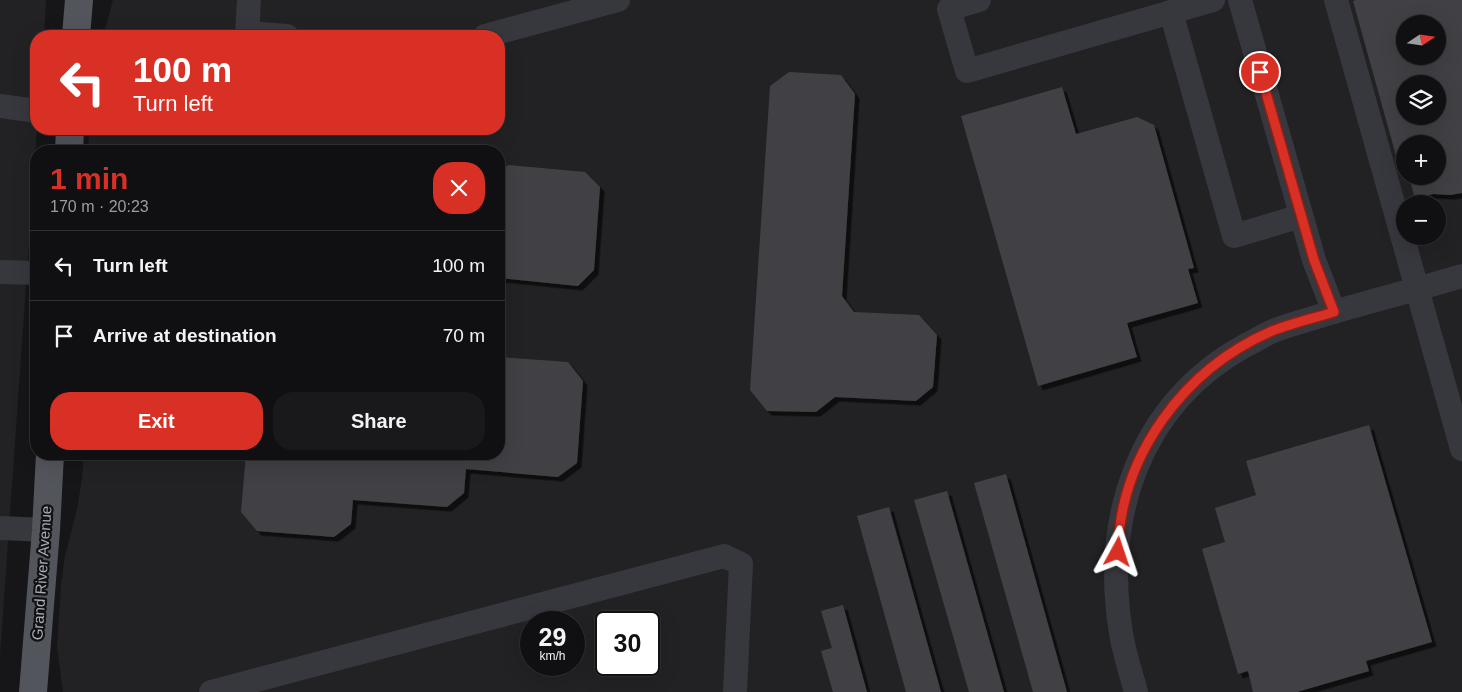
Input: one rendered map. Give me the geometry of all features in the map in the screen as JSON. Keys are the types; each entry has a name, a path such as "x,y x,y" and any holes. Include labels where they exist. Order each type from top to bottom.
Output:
{"main road":[{"path":"76,30 79,0"},
{"name":"Grand River Avenue","path":"33,692 50,460"}],"street":[{"path":"247,30 249,0"},
{"path":"505,31 618,0"},
{"path":"979,0 949,9 967,71 1212,0"},
{"path":"1240,0 1314,260 1334,312"},
{"path":"1336,0 1462,449"},
{"path":"1171,12 1234,236 1301,216"},
{"path":"0,106 30,110"},
{"path":"0,272 30,273"},
{"path":"1136,692 1121,634 1117,588 1118,533 1131,479 1153,431 1188,388 1226,356 1272,331 1462,276"},
{"path":"0,528 46,530"},
{"path":"210,692 724,556 741,564 736,692"}],"shaded area":[{"path":"0,0 46,0 44,30 30,30 30,135 37,135 36,145 30,145 30,229 0,656"},
{"path":"113,0 1462,0 1462,692 63,692 57,647 61,585 65,556 77,509 84,460 505,460 505,145 88,145 89,135 505,135 505,30 105,30"}],"building":[{"path":"1462,0 1462,193 1414,195 1411,185 1446,185 1446,135 1396,135 1396,156 1353,1"},
{"path":"789,72 841,75 855,94 842,296 854,312 919,315 937,335 933,387 916,401 835,397 816,412 767,411 750,390 770,86"},
{"path":"1062,87 1076,134 1137,117 1154,125 1194,268 1188,269 1198,303 1127,323 1137,357 1038,386 961,116"},
{"path":"508,165 585,172 600,187 594,270 578,286 505,279 505,168"},
{"path":"505,357 568,362 583,381 577,463 558,477 466,469 464,493 447,507 353,500 351,524 334,537 257,531 241,512 245,460 505,460"},
{"path":"1369,425 1432,642 1366,661 1369,671 1297,692 1253,692 1248,671 1238,674 1202,549 1225,542 1215,508 1256,495 1246,461"},
{"path":"1006,474 1067,692 1033,692 974,483"},
{"path":"947,491 1004,692 969,692 914,500"},
{"path":"889,507 941,692 906,692 857,516"},
{"path":"843,605 867,692 833,692 821,651 832,648 821,611"}],"route":[{"path":"1118,552 1118,533 1131,479 1153,431 1188,388 1226,356 1272,331 1334,312 1314,260 1260,72"}]}
